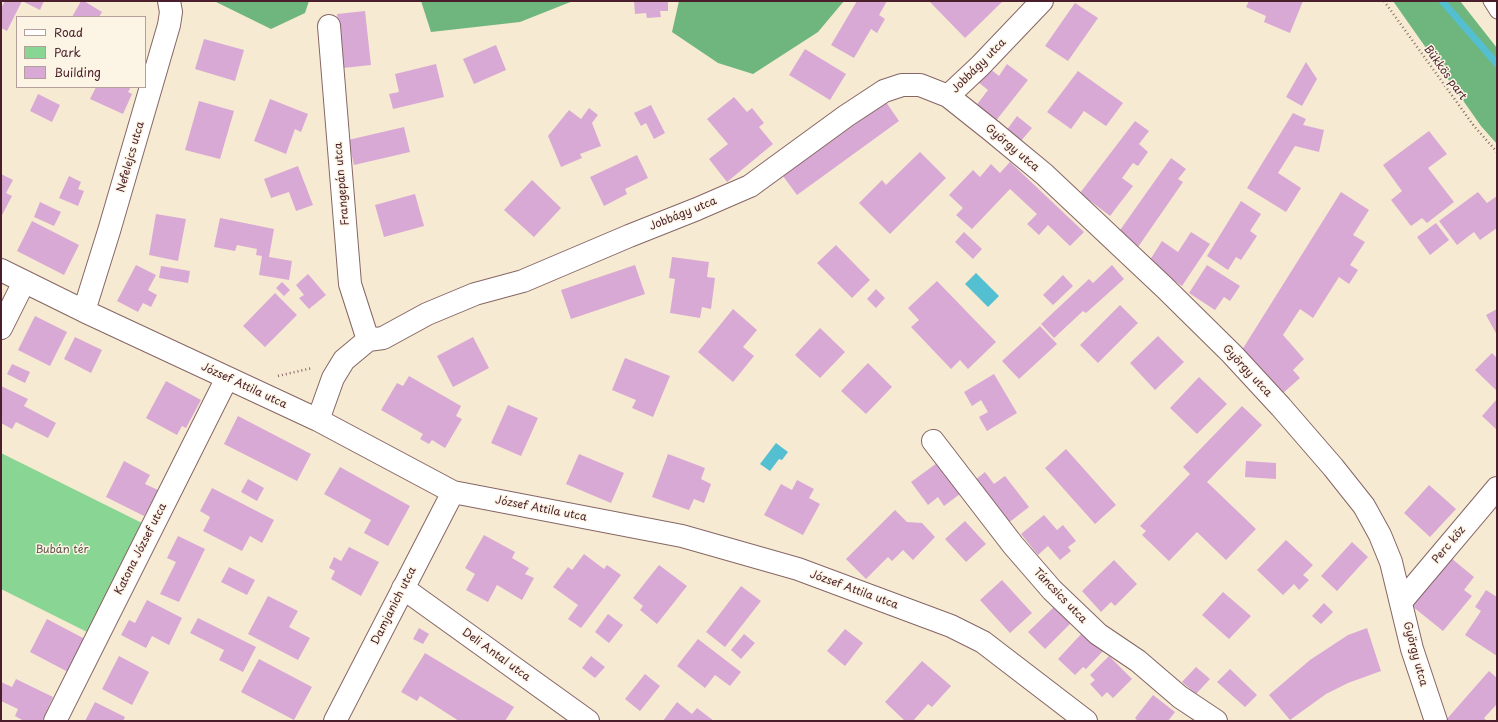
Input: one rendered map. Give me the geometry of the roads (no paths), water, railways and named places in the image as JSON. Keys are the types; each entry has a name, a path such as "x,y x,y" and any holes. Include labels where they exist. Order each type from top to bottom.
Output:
{"street":[{"name":"Nefelejcs utca","path":"84,311 169,25 171,12 169,1"},
{"name":"Jobbágy utca","path":"318,420 333,378 344,360 368,340 383,338 427,314 475,294 523,281 750,186 846,116 884,91 902,85 920,85 948,96 980,66 1042,1"},
{"name":"Frangepán utca","path":"329,26 350,284 368,340"},
{"name":"György utca","path":"948,96 1038,170 1164,287 1232,354 1333,466 1364,506 1380,536 1391,562 1412,649 1436,721"},
{"name":"József Attila utca","path":"1,270 84,311 318,420 454,492 682,536 798,569 951,626 982,642 1086,721"},
{"path":"1,328 24,282"},
{"name":"Katona József utca","path":"55,721 235,382"},
{"name":"Táncsics utca","path":"933,441 1014,545 1052,590 1098,634 1138,660 1180,696 1216,721"},
{"name":"Perc köz","path":"1401,602 1497,488"},
{"name":"Damjanich utca","path":"335,721 454,492"},
{"name":"Deli Antal utca","path":"403,588 588,721"}],"lane":[{"path":"1490,1 1497,12"}],"water":[{"path":"976,273 999,296 988,307 965,284"},
{"path":"776,443 788,452 782,460 779,459 770,471 760,464"}],"waterway":[{"path":"1442,1 1497,64"}],"park label":[{"name":"Bubán tér","path":"62,550"}]}
